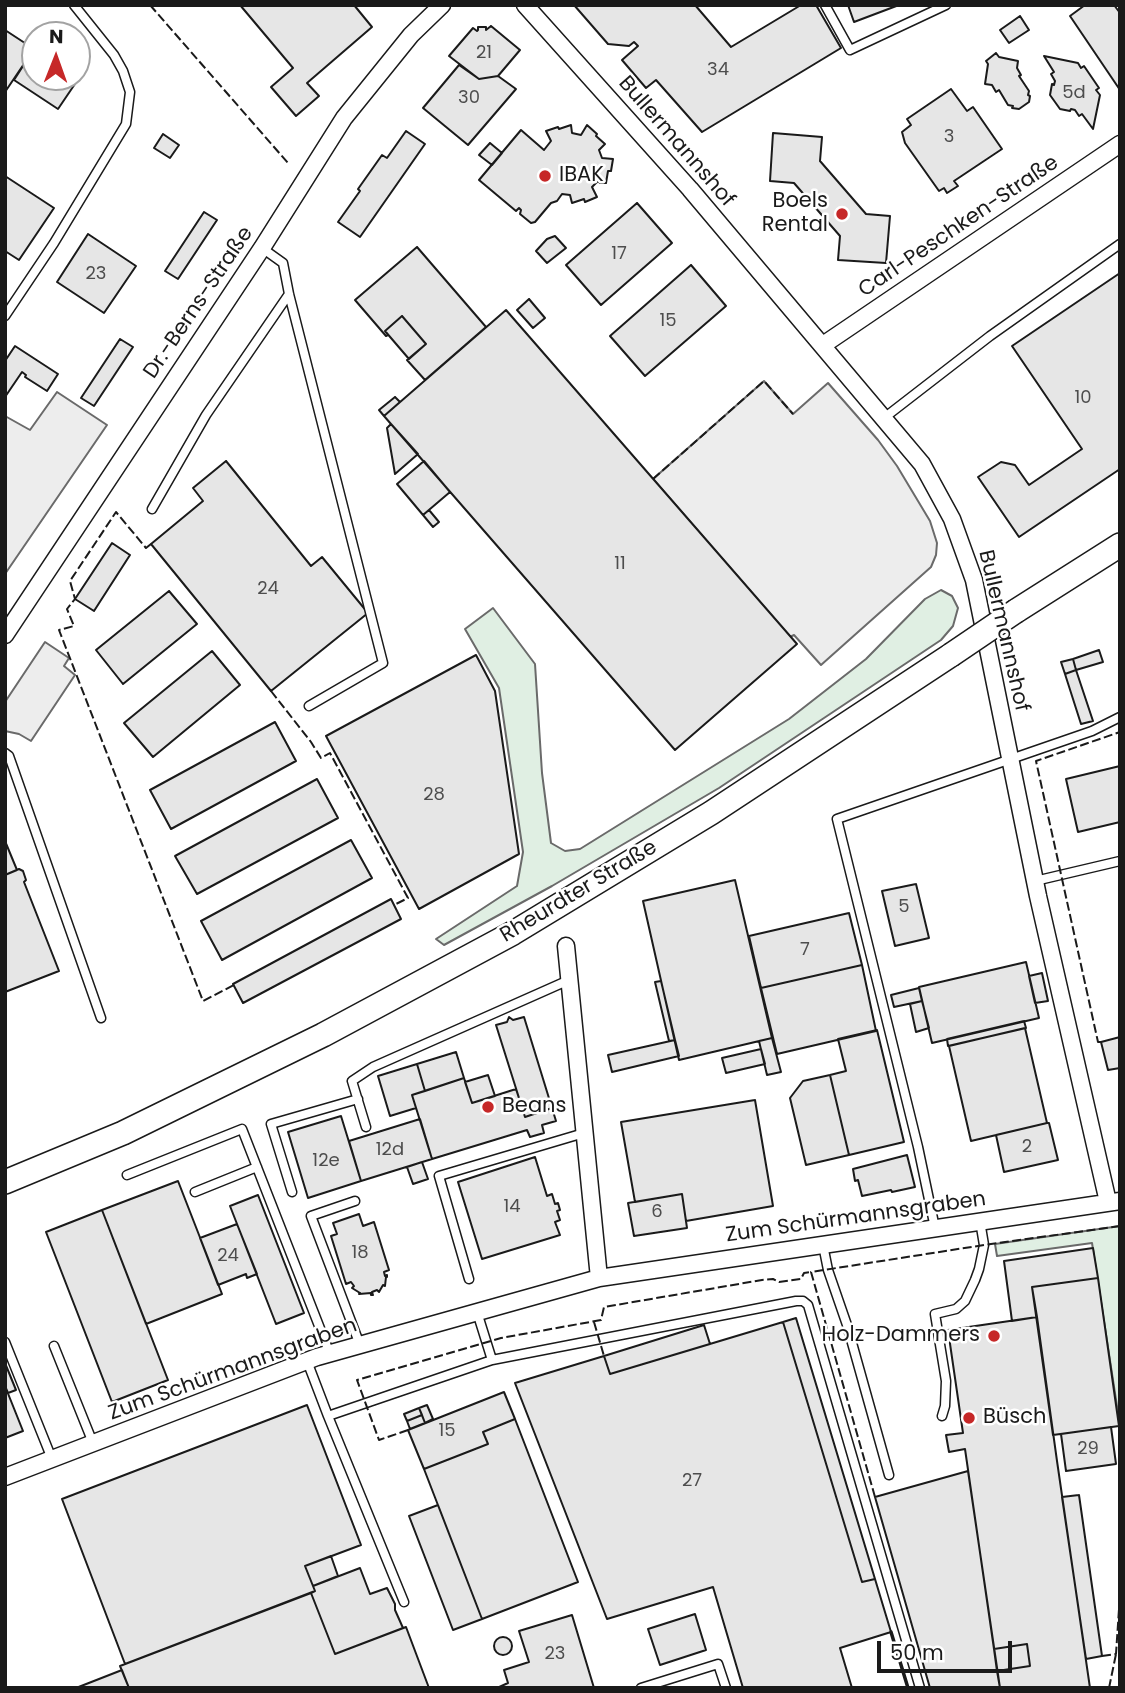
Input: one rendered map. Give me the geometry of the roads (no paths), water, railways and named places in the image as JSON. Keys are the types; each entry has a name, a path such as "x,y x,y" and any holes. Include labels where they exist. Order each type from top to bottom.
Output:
{"main road":[{"name":"Rheurdter Straße","path":"5,1182 123,1133 310,1041 513,933 711,813 1120,545"}],"street":[{"name":"Dr.-Berns-Straße","path":"5,635 262,248 344,118 411,35 442,5"},
{"name":"Bullermannshof","path":"526,5 690,189 884,418 922,464 952,519 974,580 1035,881 1114,1202"},
{"name":"Carl-Peschken-Straße","path":"823,345 1120,144"},
{"path":"566,946 599,1278"},
{"name":"Zum Schürmannsgraben","path":"5,1477 307,1361 599,1278 1114,1202"}],"lane":[{"path":"5,316 54,243 125,124 130,92 123,71 114,55 74,5"},
{"path":"825,5 850,50 946,5"},
{"path":"884,418 982,341 1120,244"},
{"path":"262,248 283,263 383,663 309,706"},
{"path":"152,509 206,415 289,294"},
{"path":"935,1228 918,1147 837,819 1092,731 1120,717"},
{"path":"5,753 9,756 101,1018"},
{"path":"1035,881 1120,861"},
{"path":"366,1127 352,1081 373,1067 569,980"},
{"path":"292,1192 271,1124 358,1099"},
{"path":"127,1175 242,1129 330,1354"},
{"path":"469,1279 439,1176 584,1133"},
{"path":"195,1192 257,1167"},
{"path":"355,1201 311,1216 360,1345"},
{"path":"942,1416 946,1381 935,1314 956,1309 965,1301 975,1280 984,1245 980,1221"},
{"path":"823,1245 889,1475"},
{"path":"328,1416 492,1360 803,1301 808,1305 920,1688"},
{"path":"477,1312 492,1360"},
{"path":"5,1342 52,1459"},
{"path":"54,1346 93,1443"},
{"path":"307,1361 404,1602"},
{"path":"641,1688 718,1664 726,1688"}],"place":[{"name":"IBAK","path":"545,176"},
{"name":"Boels Rental","path":"842,214"},
{"name":"Beans","path":"488,1107"},
{"name":"Holz-Dammers","path":"994,1336"},
{"name":"Büsch","path":"969,1418"}]}
